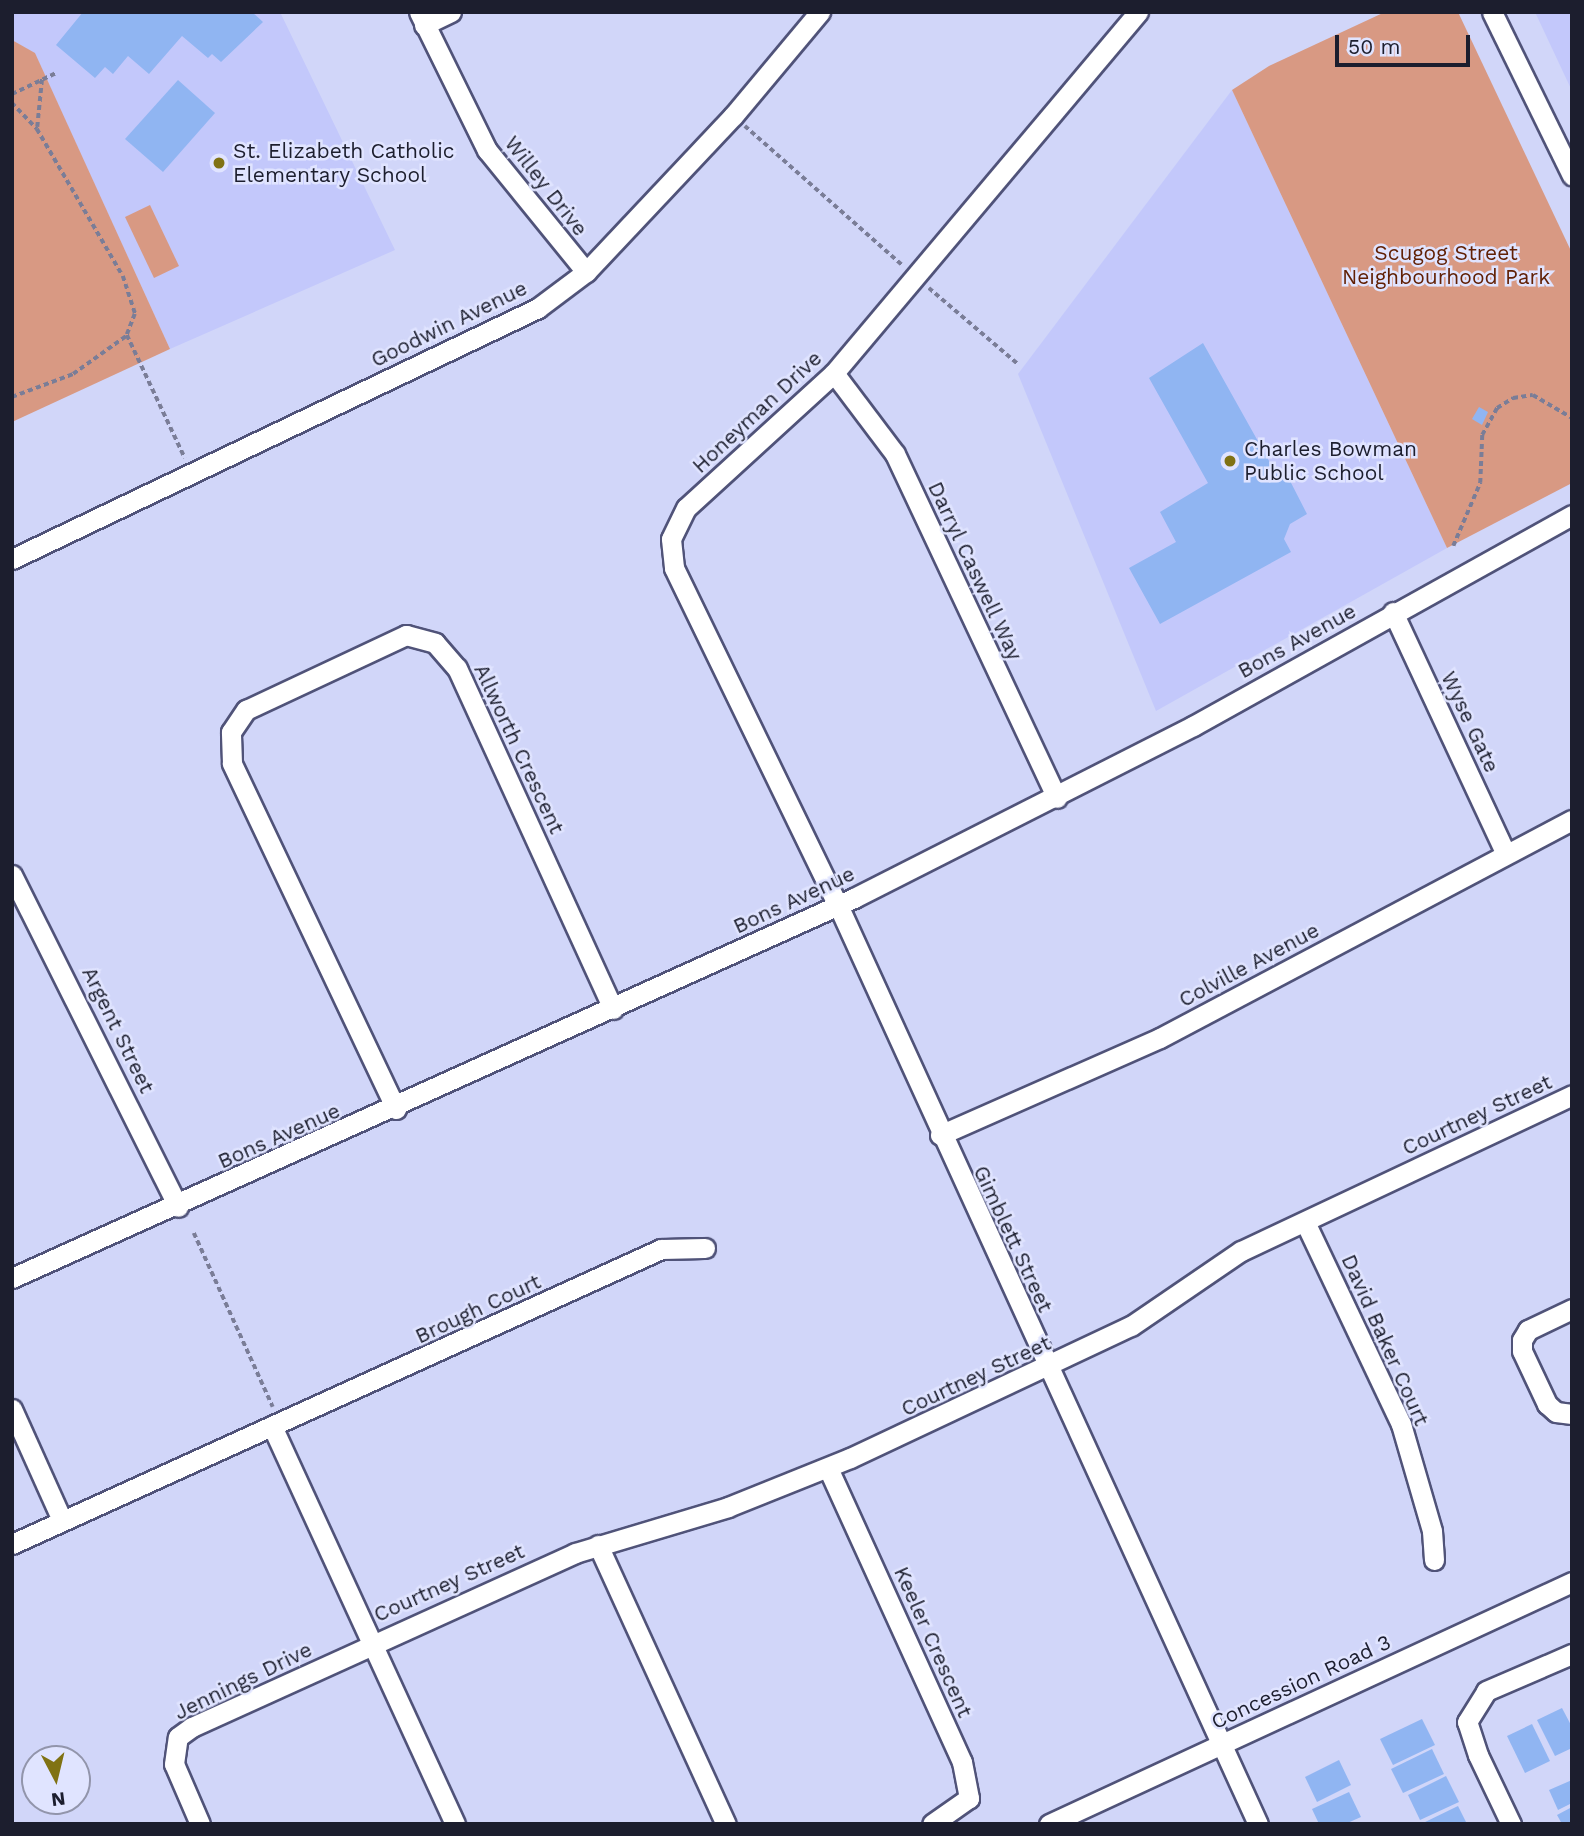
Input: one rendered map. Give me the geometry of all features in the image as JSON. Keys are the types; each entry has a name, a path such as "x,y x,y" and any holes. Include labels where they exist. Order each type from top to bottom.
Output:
{"street":[{"path":"422,18 451,12"},
{"name":"Goodwin Avenue","path":"12,559 538,308 586,272 733,116 820,12"},
{"name":"Honeyman Drive","path":"838,905 674,568 671,539 686,508 834,373 1138,12"},
{"path":"1492,12 1572,175"},
{"name":"Willey Drive","path":"422,18 487,150 586,272"},
{"name":"Darryl Caswell Way","path":"834,373 895,454 1057,798"},
{"name":"Bons Avenue","path":"12,1278 396,1109 838,905 1057,798 1572,515"},
{"name":"Wyse Gate","path":"1394,612 1505,852"},
{"name":"Allworth Crescent","path":"396,1109 232,764 231,732 246,710 406,635 435,643 457,668 613,1009"},
{"name":"Colville Avenue","path":"940,1135 1160,1038 1505,852 1572,820"},
{"name":"Argent Street","path":"12,875 178,1207"},
{"name":"Gimblett Street","path":"838,905 940,1135 1258,1824"},
{"name":"Courtney Street","path":"373,1642 597,1545 728,1507 828,1468 1131,1326 1241,1251 1572,1096"},
{"name":"David Baker Court","path":"1306,1222 1401,1424 1432,1531 1434,1560"},
{"name":"Brough Court","path":"272,1426 661,1249 705,1248"},
{"path":"1572,1309 1528,1330 1522,1340 1522,1351 1547,1404 1556,1412 1572,1413"},
{"path":"12,1409 62,1520"},
{"path":"12,1544 272,1426 455,1824"},
{"name":"Keeler Crescent","path":"828,1468 962,1762 969,1798 932,1824"},
{"path":"597,1545 726,1824"},
{"name":"Concession Road 3","path":"1049,1824 1572,1582"},
{"name":"Jennings Drive","path":"200,1824 174,1764 178,1737 373,1642"},
{"path":"1511,1824 1478,1755 1468,1722 1486,1691 1572,1654"}],"path":[{"path":"12,94 42,77 56,73"},
{"path":"37,129 42,77"},
{"path":"12,103 37,129 128,288 135,314 127,335 73,374 12,397"},
{"path":"733,116 1018,364"},
{"path":"127,335 187,463"},
{"path":"1453,546 1476,496 1482,435 1497,408 1513,398 1533,395 1572,418"},
{"path":"194,1233 273,1407 272,1426"}],"shaded area":[{"name":"St. Elizabeth Catholic Elementary School","path":"12,12 280,12 395,250 170,349 35,54 12,40"},
{"path":"1535,12 1572,12 1572,91"},
{"name":"Charles Bowman Public School","path":"1232,90 1447,548 1156,711 1018,374"}],"green space":[{"name":"Scugog Street Neighbourhood Park","path":"1385,12 1458,12 1572,253 1572,483 1447,548 1232,90 1269,66"},
{"path":"12,40 35,53 170,349 12,422"},
{"path":"150,205 179,266 154,278 125,217"}],"building":[{"path":"83,12 252,12 263,22 221,62 212,54 208,58 182,36 149,74 128,56 113,74 105,67 95,78 56,45"},
{"path":"178,80 215,113 163,172 125,139"},
{"path":"1203,343 1278,477 1286,473 1307,514 1290,524 1284,539 1291,552 1160,624 1129,568 1176,542 1160,512 1208,483 1149,378"},
{"path":"1479,407 1488,412 1482,425 1472,419"},
{"path":"1562,1708 1572,1727 1572,1748 1555,1756 1537,1720"},
{"path":"1422,1719 1435,1745 1393,1765 1380,1739"},
{"path":"1532,1724 1550,1761 1525,1773 1507,1736"},
{"path":"1432,1749 1444,1774 1403,1793 1391,1769"},
{"path":"1339,1760 1351,1785 1317,1802 1305,1777"},
{"path":"1446,1776 1459,1802 1420,1820 1408,1795"},
{"path":"1572,1780 1572,1803 1558,1810 1549,1790"},
{"path":"1349,1792 1361,1817 1345,1824 1319,1824 1312,1809"},
{"path":"1458,1806 1467,1824 1421,1824"},
{"path":"1572,1807 1572,1824 1562,1824 1557,1815"}],"place":[{"name":"St. Elizabeth Catholic Elementary School","path":"219,163"},
{"name":"Charles Bowman Public School","path":"1230,461"}]}
